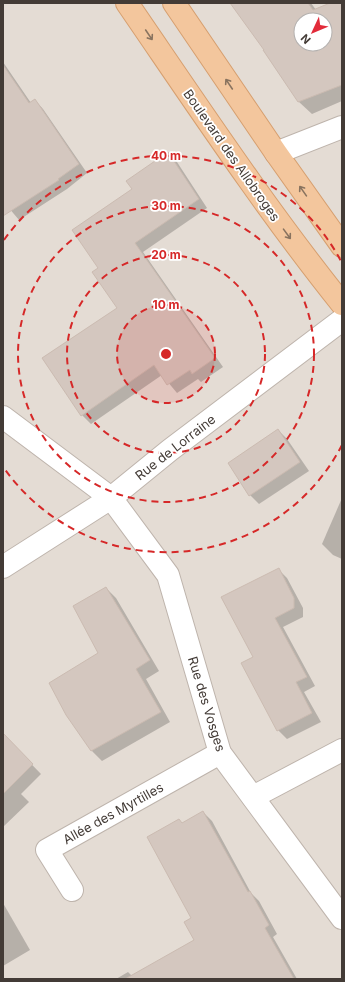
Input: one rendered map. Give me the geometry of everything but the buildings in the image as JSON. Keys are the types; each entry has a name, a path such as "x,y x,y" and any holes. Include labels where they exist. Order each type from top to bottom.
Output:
{"main road":[{"name":"Boulevard des Allobroges","path":"128,3 249,181 300,251 342,304"},
{"path":"174,3 276,153 342,246"}],"street":[{"path":"276,153 342,127"},
{"name":"Rue de Lorraine","path":"3,567 111,498 170,450 342,320"},
{"name":"Rue des Vosges","path":"3,417 111,498 168,575 220,753 342,918"},
{"path":"253,797 342,750"},
{"name":"Allée des Myrtilles","path":"72,890 47,850 220,753"}],"shaded area":[{"path":"3,3 342,3 342,979 3,979"}]}
